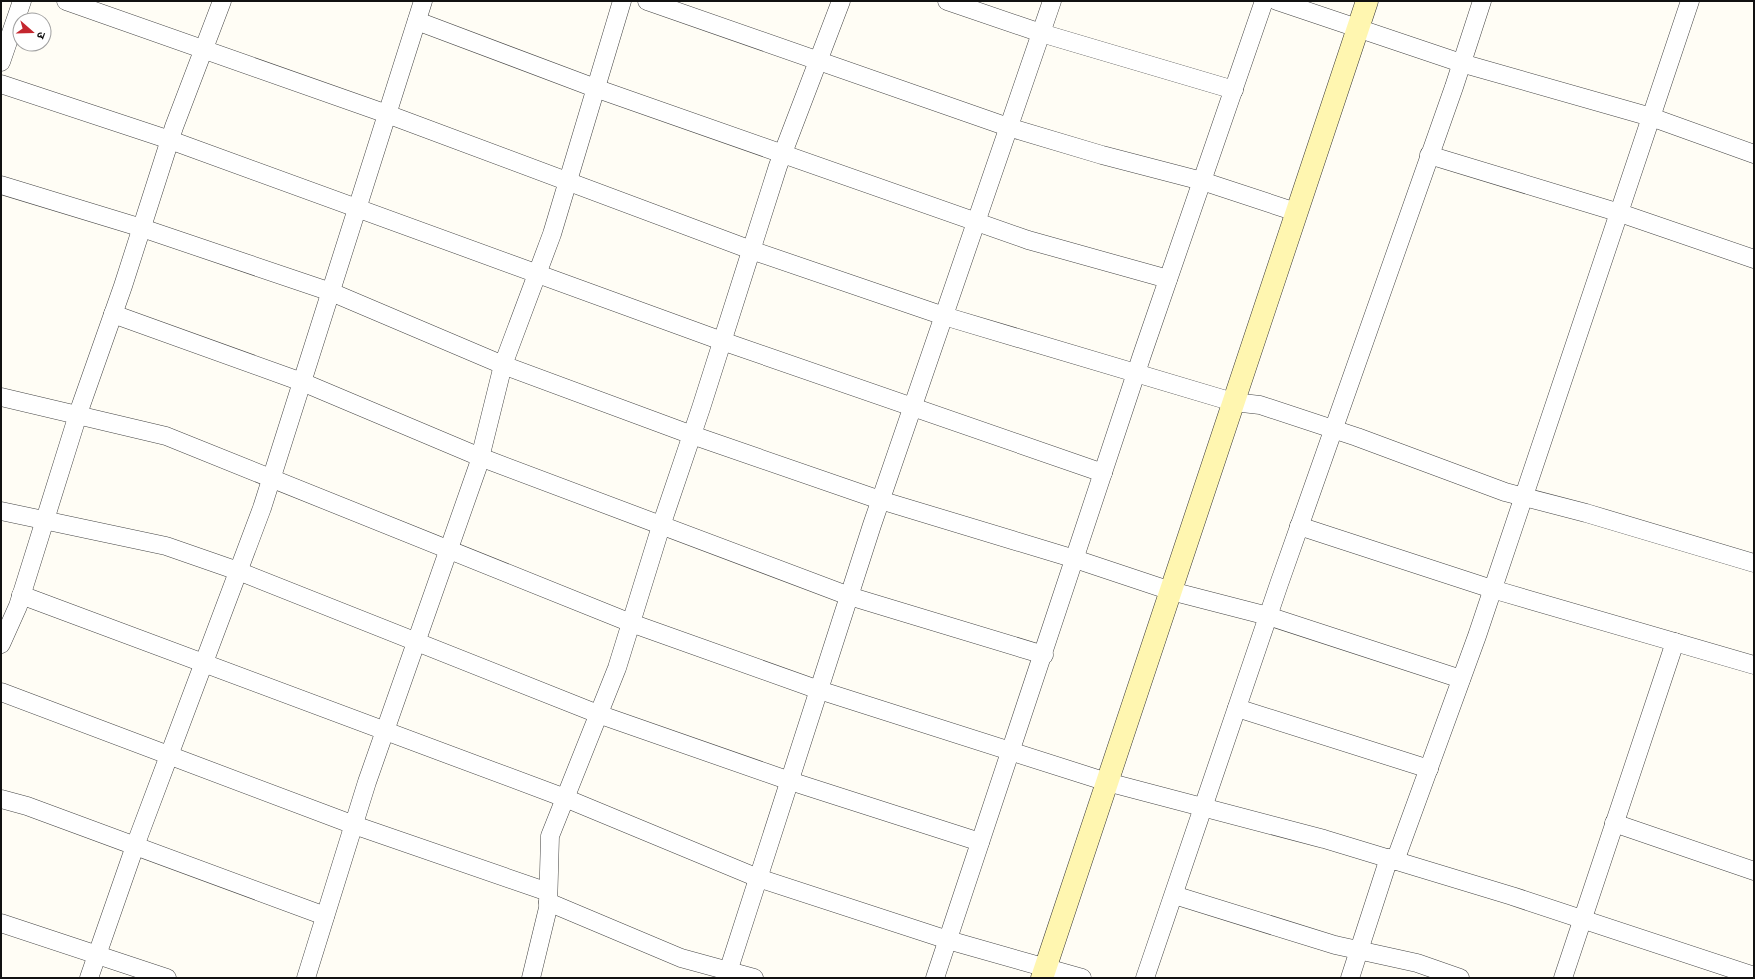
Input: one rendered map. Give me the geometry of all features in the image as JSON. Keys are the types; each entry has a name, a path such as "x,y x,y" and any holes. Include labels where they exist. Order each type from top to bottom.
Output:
{"street":[{"path":"1,62 22,1"},
{"path":"66,1 204,51 387,114 751,250 944,316 1233,402 1260,405 1334,429 1505,492 1586,513 1754,563"},
{"path":"1,644 22,596 78,414 142,228 170,140 222,1"},
{"path":"88,978 205,663 271,478 424,1"},
{"path":"306,978 385,732 480,457 503,365 552,234 622,1"},
{"path":"646,1 1008,127 1102,155 1202,181 1296,212"},
{"path":"531,978 538,954 548,897 550,836 617,668 661,526 692,435 782,155 841,1"},
{"path":"947,1 1041,33 1234,90"},
{"path":"728,974 880,500 1052,1"},
{"path":"935,978 1044,655 1136,374 1264,1"},
{"path":"1277,1 1461,63 1651,117 1754,154"},
{"path":"1043,973 1367,1"},
{"path":"1145,978 1299,526 1482,1"},
{"path":"1350,978 1392,860 1429,769 1492,589 1620,213 1690,1"},
{"path":"417,21 595,88 782,155 1028,240 1168,279"},
{"path":"1,84 170,140 722,341 1103,473"},
{"path":"1429,155 1620,213 1754,259"},
{"path":"1,185 142,228 331,292 503,365 692,435 880,500 1075,559 1170,591 1268,616 1461,678"},
{"path":"113,314 302,382 480,457 849,596 1044,655"},
{"path":"1,397 166,436 631,623 819,690 1107,782 1324,839 1582,919 1754,976"},
{"path":"1,511 166,546 238,571 598,714 790,781 980,842"},
{"path":"1299,526 1492,589 1754,665"},
{"path":"22,596 565,798 758,878 948,940 1043,973 1082,978"},
{"path":"1563,978 1675,642"},
{"path":"1,692 548,897 681,958 728,974 754,978"},
{"path":"1237,708 1429,769"},
{"path":"1,798 27,806 325,916"},
{"path":"1614,823 1754,871"},
{"path":"1174,895 1335,945 1417,963 1460,978"},
{"path":"1,923 167,978"}]}
